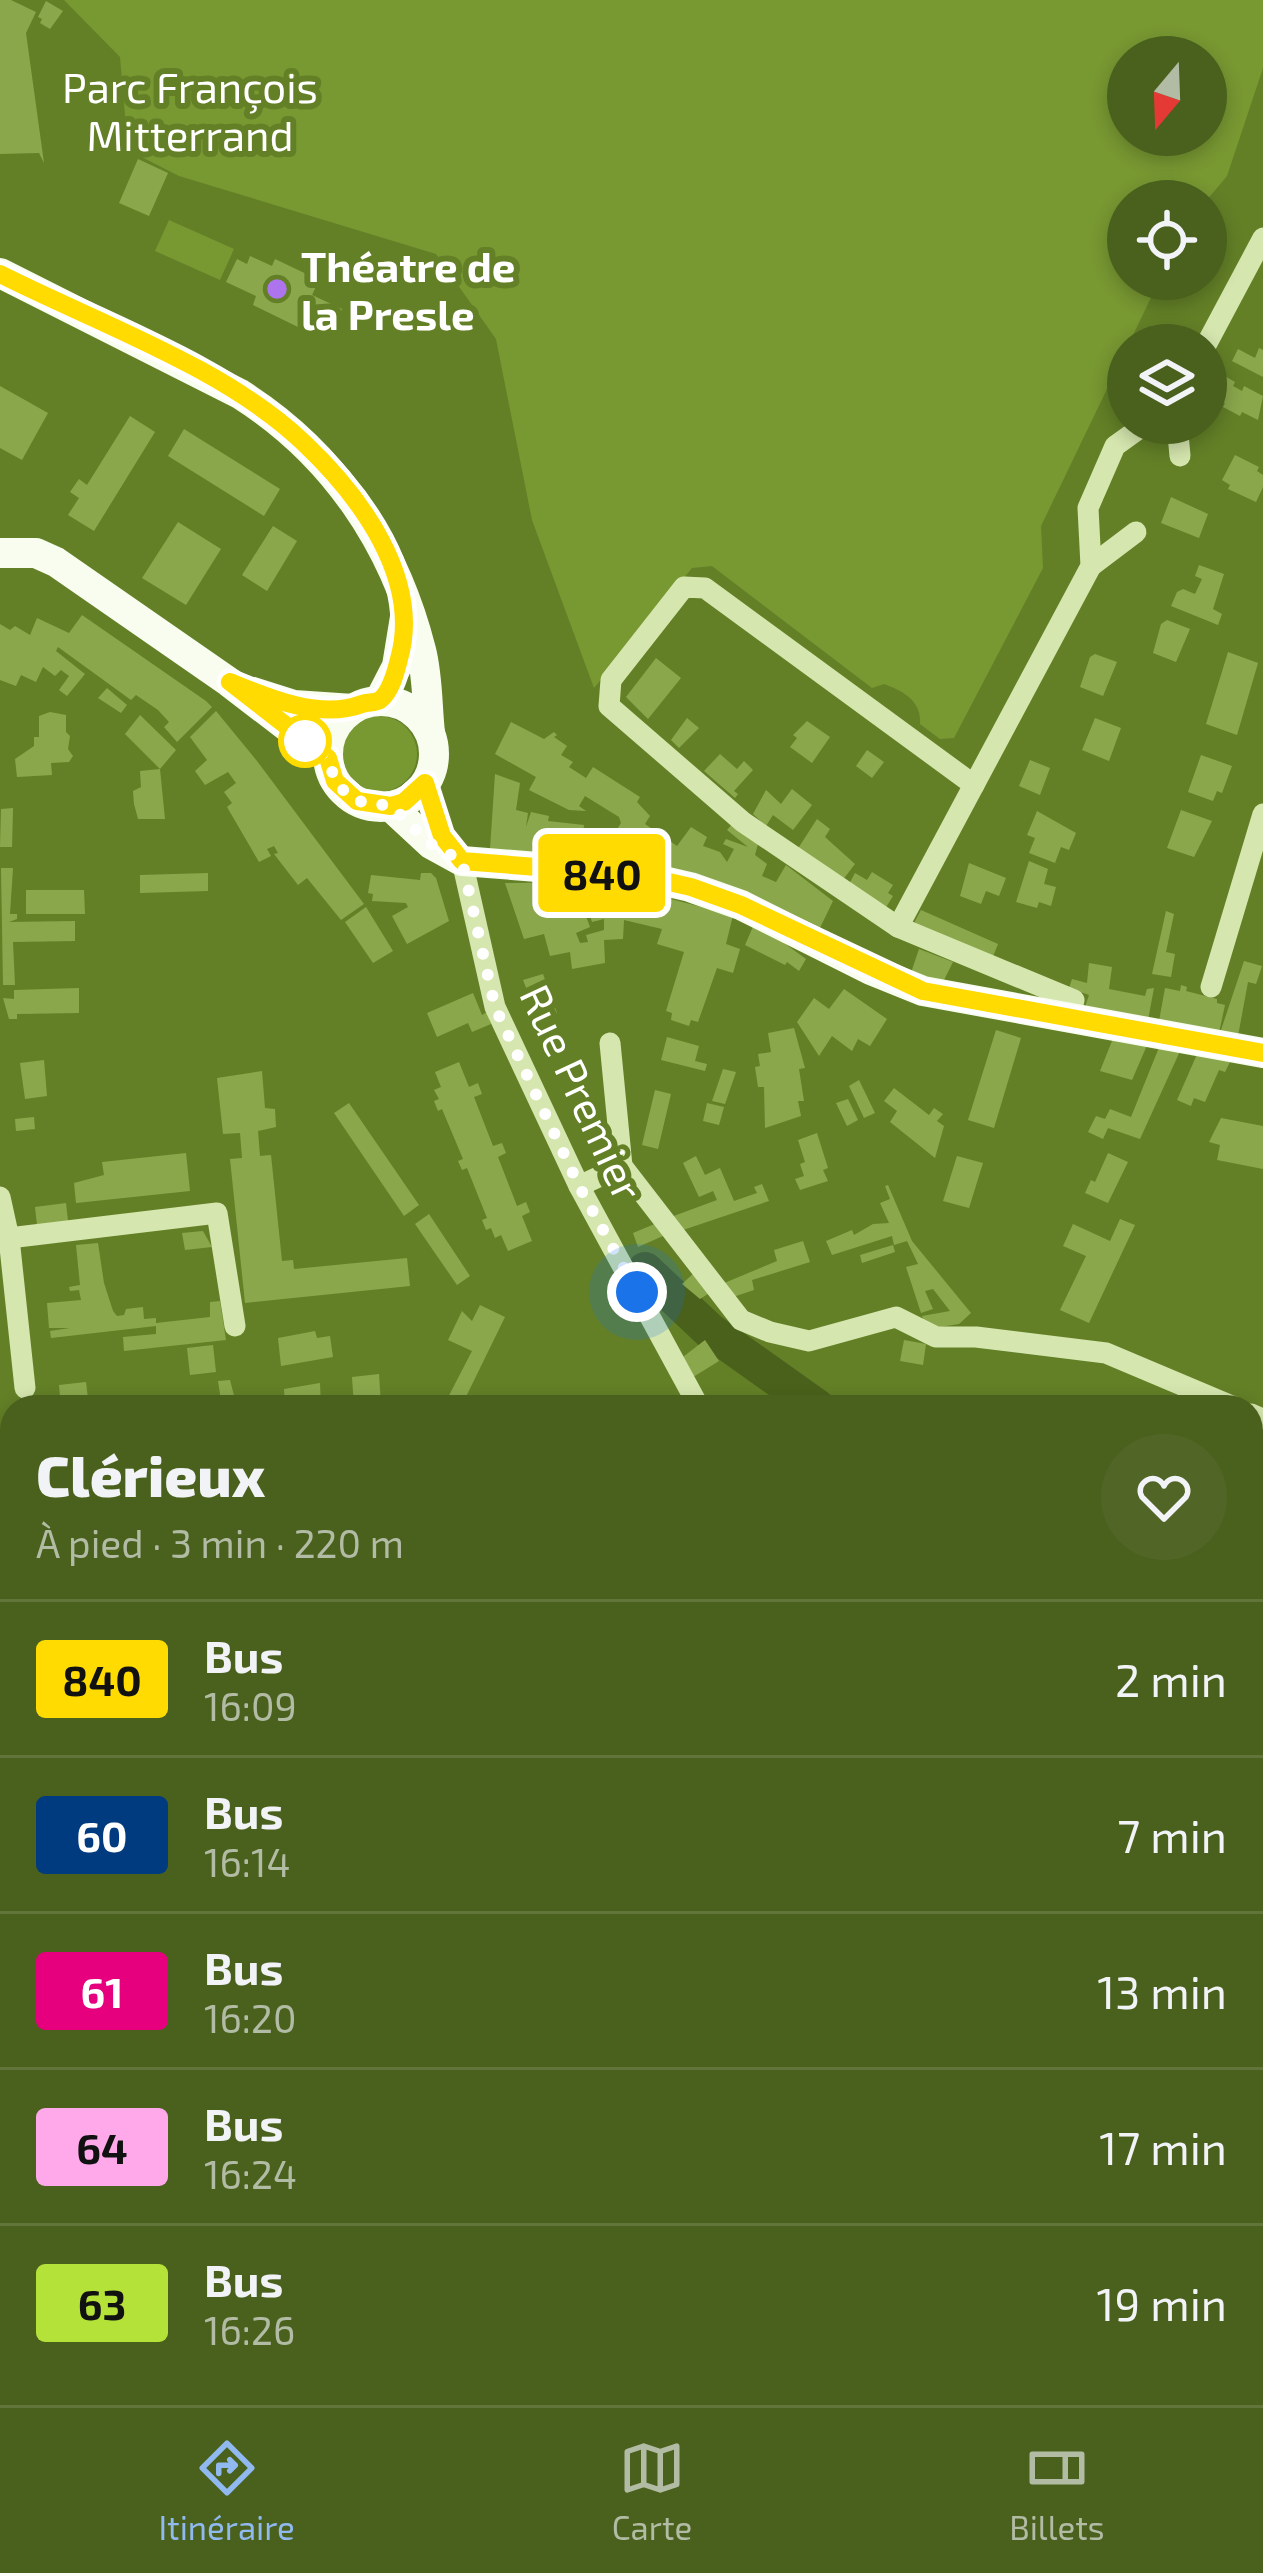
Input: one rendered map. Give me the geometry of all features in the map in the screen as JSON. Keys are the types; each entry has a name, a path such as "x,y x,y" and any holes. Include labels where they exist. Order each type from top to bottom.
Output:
{"main road":[{"path":"0,273 240,394 329,467 367,520 391,564 422,652 434,759 425,783 404,802 391,806 357,801 335,781 328,758 334,730 366,705 398,666 405,605"},
{"path":"0,553 48,557 230,682 328,758"},
{"path":"0,573 33,574 103,598"},
{"path":"230,682 294,705 410,709 430,733"},
{"path":"425,783 442,836 462,861"},
{"path":"391,806 431,844 462,861 638,875 691,887 741,905 923,991 1263,1053"}],"street":[{"path":"1217,324 1263,238"},
{"path":"1091,566 1088,508 1118,444"},
{"path":"1179,444 1180,456"},
{"path":"898,927 1091,566 1136,532"},
{"path":"974,784 705,588 684,586 610,680 609,706 743,822 898,927 1074,1000 1070,1018"},
{"path":"1211,987 1263,814"},
{"name":"Rue Premier","path":"462,861 495,1007 579,1186 692,1395"},
{"path":"610,1043 622,1166 741,1319 809,1341 896,1316 936,1337 976,1337 1106,1353 1206,1395"},
{"path":"579,1186 622,1166"},
{"path":"0,1197 9,1238 25,1388"},
{"path":"9,1238 217,1213 236,1326"}],"green space":[{"name":"Parc François Mitterrand","path":"64,0 1263,0 1263,68 1224,180 1107,180 1107,300 1150,300 1138,324 1107,324 1107,389 1041,526 1043,568 954,738 940,739 920,724 918,709 904,694 884,684 872,688 712,566 692,568 594,688 532,520 496,339 436,254 179,176 128,150 120,57"},
{"path":"169,220 234,249 220,280 155,251"},
{"path":"379,716 406,727 417,754 406,781 379,792 352,781 341,754 352,727"}],"building":[{"path":"0,0 36,12 26,33 44,163 39,153 0,154"},
{"path":"46,1 63,11 50,29 38,17"},
{"path":"138,159 168,173 149,216 119,203"},
{"name":"Théatre de la Presle","path":"250,256 272,266 275,259 319,280 312,295 342,309 331,332 302,318 298,327 253,305 256,296 226,282 237,259 247,264"},
{"path":"1259,348 1263,350 1263,377 1232,361 1238,349 1255,358"},
{"path":"1227,377 1242,391 1244,386 1263,396 1258,420 1242,412 1240,416 1227,409"},
{"path":"0,386 48,413 22,460 0,448"},
{"path":"130,416 155,432 94,531 68,515 79,498 70,492 79,479 87,485"},
{"path":"184,429 280,489 264,516 168,456"},
{"path":"1235,455 1259,467 1263,475 1256,502 1228,489 1230,485 1222,480"},
{"path":"1171,497 1208,514 1199,538 1161,523"},
{"path":"178,522 221,549 186,605 142,578"},
{"path":"273,526 297,541 267,591 242,575"},
{"path":"1199,565 1224,574 1213,609 1222,614 1218,625 1171,606 1183,589 1195,594 1202,579 1195,576"},
{"path":"82,615 212,707 177,742 158,710 136,695 131,700 58,647 56,651 85,674 67,696 59,690 69,676 61,670 55,676 43,667 36,682 21,675 16,686 0,680 0,624 30,635 37,618 69,633"},
{"path":"1167,620 1190,629 1176,662 1153,653 1161,624"},
{"path":"1228,652 1258,663 1237,735 1206,724"},
{"path":"1095,654 1117,662 1103,696 1080,687"},
{"path":"656,658 681,678 648,719 626,697"},
{"path":"107,688 127,705 121,713 98,698"},
{"path":"216,711 364,904 341,920 307,878 298,885 274,854 278,853 274,846 267,849 271,856 259,862 227,807 232,803 224,792 236,783 228,772 205,785 195,771 207,760 190,737"},
{"path":"66,715 68,749 73,756 69,762 51,763 52,775 17,777 15,759 34,746 39,716"},
{"path":"140,715 176,750 160,769 125,734"},
{"path":"687,718 699,728 679,748 671,740"},
{"path":"1095,718 1121,728 1109,761 1082,750"},
{"path":"807,721 830,737 812,763 790,747 797,738 793,735"},
{"path":"511,722 544,739 554,732 567,746 561,755 573,762 569,767 586,778 593,767 640,797 637,802 650,816 645,824 677,846 691,827 707,837 703,846 720,852 727,862 734,849 723,844 726,839 748,847 727,830 733,823 758,844 755,855 767,864 762,876 776,882 786,865 833,901 819,930 597,862 621,823 619,817 585,796 579,806 586,811 569,810 529,790 536,777 495,754"},
{"path":"867,750 884,762 872,778 856,766"},
{"path":"720,754 737,769 744,761 753,770 734,791 735,798 704,771"},
{"path":"1201,755 1232,766 1222,793 1217,791 1213,801 1188,792"},
{"path":"1030,760 1050,768 1040,795 1019,786"},
{"path":"160,769 165,819 138,819 133,791 141,787 140,771"},
{"path":"495,774 520,783 516,810 528,813 526,827 531,812 549,816 548,821 584,825 580,860 490,849"},
{"path":"792,789 812,805 793,830 773,815 766,826 753,814 766,790 781,804"},
{"path":"13,808 12,847 0,847 1,809"},
{"path":"1181,810 1212,821 1194,857 1167,848"},
{"path":"1037,811 1076,833 1069,850 1061,847 1055,863 1029,853 1035,838 1027,835"},
{"path":"817,819 830,829 825,837 855,864 842,881 797,850"},
{"path":"1029,861 1048,869 1044,884 1056,887 1051,906 1016,902"},
{"path":"969,863 1006,878 999,896 986,891 981,904 960,896"},
{"path":"1,868 13,868 10,914 17,914 17,919 9,922 75,921 75,941 13,942 15,985 3,985"},
{"path":"872,872 893,885 885,909 848,886 855,873 867,880"},
{"path":"208,873 208,891 140,893 140,875"},
{"path":"421,873 436,878 449,921 407,944 392,916 408,907 406,903 372,901 373,894 368,893 371,875 420,880"},
{"path":"604,882 733,915 726,944 740,949 733,973 717,968 698,1022 691,1020 689,1026 671,1020 672,1013 666,1011 684,952 657,944 662,929 624,920 623,939 604,940 605,963 572,969 570,952 550,956 544,934 524,939 505,883","holes":["588,909 592,922 604,919 604,930 586,935 588,942 580,943 576,933 590,927 584,911"]},
{"path":"26,890 84,890 85,914 26,914"},
{"path":"366,907 393,951 373,963 345,922"},
{"path":"921,910 998,944 992,959 914,923"},
{"path":"1166,911 1174,914 1166,952 1175,954 1171,977 1152,974"},
{"path":"755,922 806,959 799,971 745,945"},
{"path":"919,949 953,962 943,982 911,973"},
{"path":"1244,961 1262,966 1256,984 1248,982 1238,1036 1220,1033"},
{"path":"1089,963 1112,967 1109,989 1145,996 1147,989 1154,988 1148,1020 1085,1007 1089,995 1069,988 1072,979 1087,983"},
{"path":"543,974 557,1013 539,1020 523,980"},
{"path":"1181,985 1225,1005 1219,1033 1159,1021 1165,988 1180,991"},
{"path":"79,988 79,1013 17,1014 17,1019 9,1019 3,998 14,999 14,990"},
{"path":"844,989 887,1019 870,1046 858,1039 852,1051 832,1036 819,1056 797,1022 814,998 829,1009"},
{"path":"473,993 491,1024 472,1032 468,1023 437,1037 427,1013"},
{"path":"794,1028 805,1068 799,1069 804,1101 798,1101 801,1116 765,1128 764,1087 758,1087 755,1067 760,1066 758,1054 771,1052 768,1033"},
{"path":"996,1030 1021,1038 994,1128 968,1120"},
{"path":"1114,1036 1148,1043 1132,1080 1100,1071"},
{"path":"667,1037 699,1046 695,1061 707,1064 705,1071 661,1060"},
{"path":"1160,1045 1181,1049 1140,1139 1108,1128 1103,1139 1088,1132 1096,1116 1105,1119 1110,1109 1131,1117"},
{"path":"1198,1052 1230,1062 1225,1072 1219,1070 1205,1102 1194,1098 1191,1106 1177,1100"},
{"path":"44,1060 47,1096 25,1099 20,1063"},
{"path":"459,1062 469,1087 478,1083 482,1094 474,1097 493,1146 502,1143 506,1153 498,1157 517,1206 526,1202 530,1212 522,1216 532,1241 508,1251 501,1235 495,1238 491,1228 486,1230 482,1220 487,1218 467,1168 462,1170 458,1161 463,1159 434,1101 439,1099 434,1090 441,1087 435,1072"},
{"path":"723,1069 736,1072 725,1104 712,1101"},
{"path":"262,1071 265,1108 275,1109 276,1127 258,1131 260,1156 271,1155 282,1261 293,1260 294,1269 407,1258 410,1286 245,1303 230,1159 242,1158 240,1133 223,1134 217,1078"},
{"path":"859,1080 875,1113 864,1118 849,1086"},
{"path":"894,1088 929,1115 934,1108 943,1114 937,1121 944,1126 935,1158 890,1122 897,1111 884,1101"},
{"path":"655,1090 671,1094 658,1149 642,1145"},
{"path":"848,1099 858,1120 847,1126 836,1103"},
{"path":"349,1103 419,1205 404,1216 334,1113"},
{"path":"707,1103 724,1107 719,1125 703,1121"},
{"path":"34,1117 35,1129 16,1131 15,1119"},
{"path":"1221,1118 1263,1126 1263,1169 1217,1160 1220,1145 1209,1142"},
{"path":"817,1133 828,1181 800,1190 795,1179 804,1176 800,1164 805,1162 798,1140"},
{"path":"186,1153 190,1191 76,1203 74,1183 104,1175 102,1162"},
{"path":"1108,1153 1128,1162 1108,1203 1085,1193"},
{"path":"696,1156 705,1175 720,1168 734,1201 757,1193 754,1187 762,1184 769,1201 680,1231 671,1217 717,1200 713,1191 699,1197 683,1163"},
{"path":"957,1156 983,1163 969,1208 943,1201"},
{"path":"888,1185 912,1241 971,1313 959,1324 927,1329 922,1316 950,1311 933,1289 925,1291 933,1309 921,1313 906,1267 918,1264 907,1241 894,1245 892,1236 832,1255 826,1241 889,1223 880,1203 890,1199"},
{"path":"66,1203 68,1221 37,1225 35,1207"},
{"path":"429,1214 470,1276 457,1285 415,1224"},
{"path":"1120,1219 1135,1225 1089,1323 1060,1310 1086,1256 1063,1246 1073,1224 1110,1241"},
{"path":"657,1223 663,1236 638,1247 633,1233"},
{"path":"203,1231 212,1247 185,1250 182,1233"},
{"path":"803,1241 810,1262 752,1280 754,1290 733,1297 722,1284 777,1261 774,1250"},
{"path":"98,1243 113,1311 117,1316 126,1309 143,1307 144,1319 156,1318 156,1326 51,1338 50,1331 70,1328 49,1328 47,1303 81,1300 79,1290 69,1287 80,1285 76,1245"},
{"path":"893,1245 895,1252 862,1263 860,1255"},
{"path":"695,1272 711,1292 700,1299 682,1284"},
{"path":"220,1301 226,1340 124,1351 123,1337 156,1334 156,1323 210,1317 210,1302"},
{"path":"480,1305 505,1317 467,1395 449,1395 472,1351 448,1340 462,1311 472,1321"},
{"path":"315,1331 317,1338 330,1336 333,1357 281,1366 278,1338"},
{"path":"705,1340 719,1361 690,1379 679,1360"},
{"path":"904,1340 926,1344 923,1365 900,1361"},
{"path":"213,1345 216,1372 190,1375 187,1348"},
{"path":"379,1374 380,1395 353,1395 352,1377"},
{"path":"230,1380 234,1395 220,1395 218,1381"},
{"path":"86,1382 88,1395 60,1395 59,1385"},
{"path":"320,1383 320,1395 284,1395 284,1389"}],"waterway":[{"path":"645,1270 710,1331 800,1395"}],"bus line":[{"name":"840","path":"0,274 240,394 301,440 348,491 391,564 405,605 403,647 392,682 379,701 353,709 294,705 230,682 328,758 335,781 357,801 391,806 416,794 425,783 442,836 462,861 638,875 691,887 741,905 923,991 1263,1053"}],"place":[{"name":"Théatre de la Presle","path":"277,289"}],"route":[{"path":"305,741 328,758 335,781 357,801 391,806 431,844 462,861 495,1007 579,1186 637,1292"}]}
